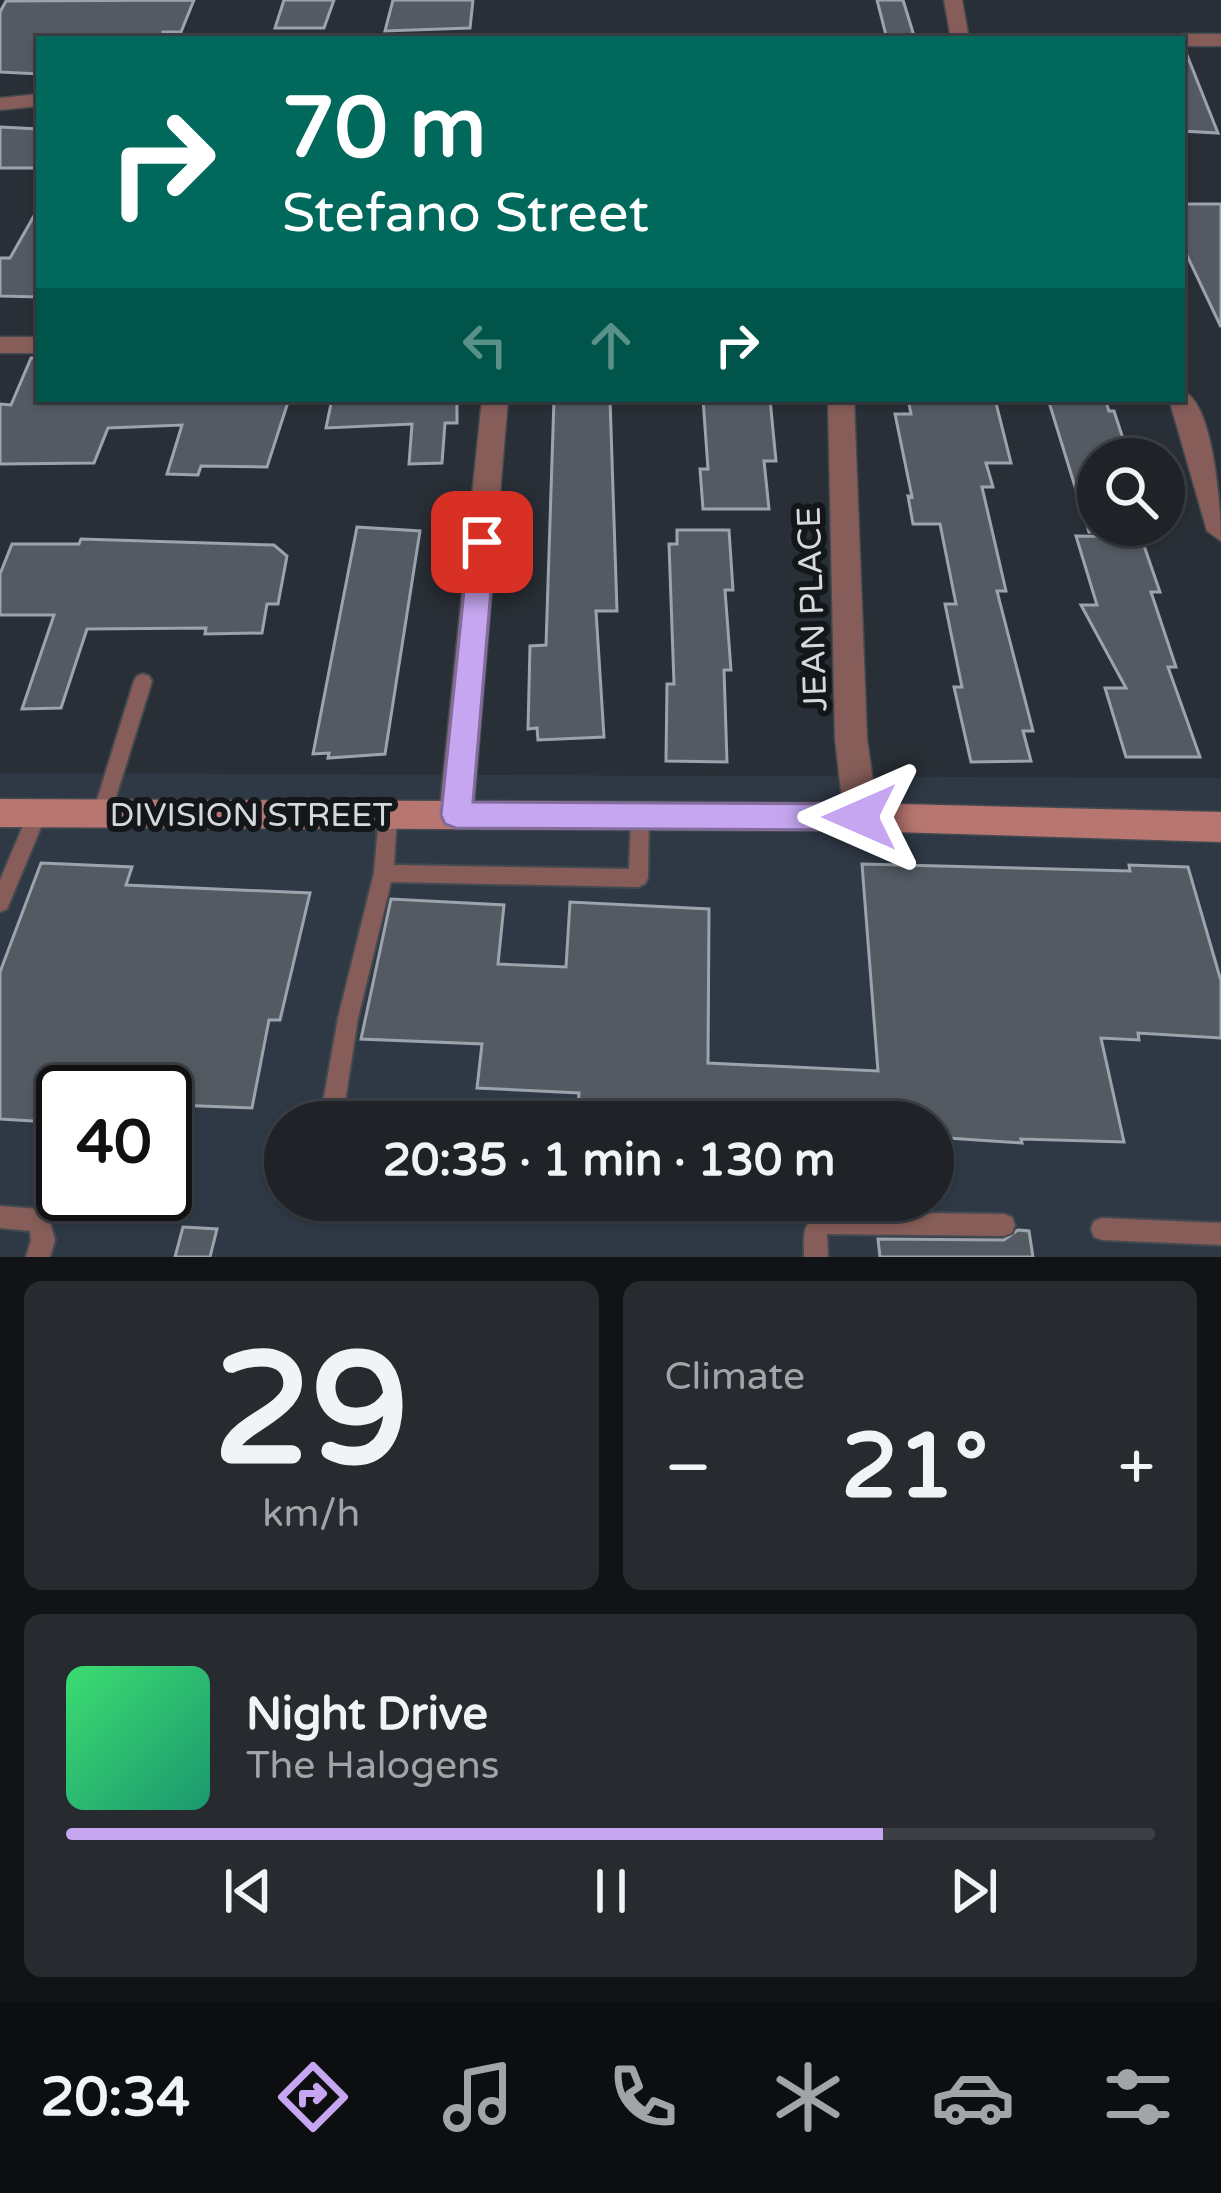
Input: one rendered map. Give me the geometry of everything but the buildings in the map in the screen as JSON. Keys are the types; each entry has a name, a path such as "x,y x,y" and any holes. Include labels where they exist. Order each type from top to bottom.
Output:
{"street":[{"path":"953,0 959,36"},
{"path":"1185,40 1221,40"},
{"path":"0,104 36,100"},
{"path":"0,345 36,345"},
{"path":"456,815 495,402"},
{"name":"JEAN PLACE","path":"841,402 851,739 860,817"},
{"path":"1183,402 1221,531"},
{"name":"DIVISION STREET","path":"0,813 860,817 1221,827"}],"lane":[{"path":"102,813 143,681"},
{"path":"0,903 38,813"},
{"path":"334,1101 348,1018 384,873 388,815"},
{"path":"384,873 638,878 640,818"},
{"path":"0,1217 38,1220 43,1240 38,1257"},
{"path":"816,1257 815,1229 824,1223 1004,1225"},
{"path":"1102,1228 1221,1234"}],"shaded area":[{"path":"0,773 1221,778 1221,1257 0,1257"}],"route":[{"path":"482,542 456,815 860,817"}]}
